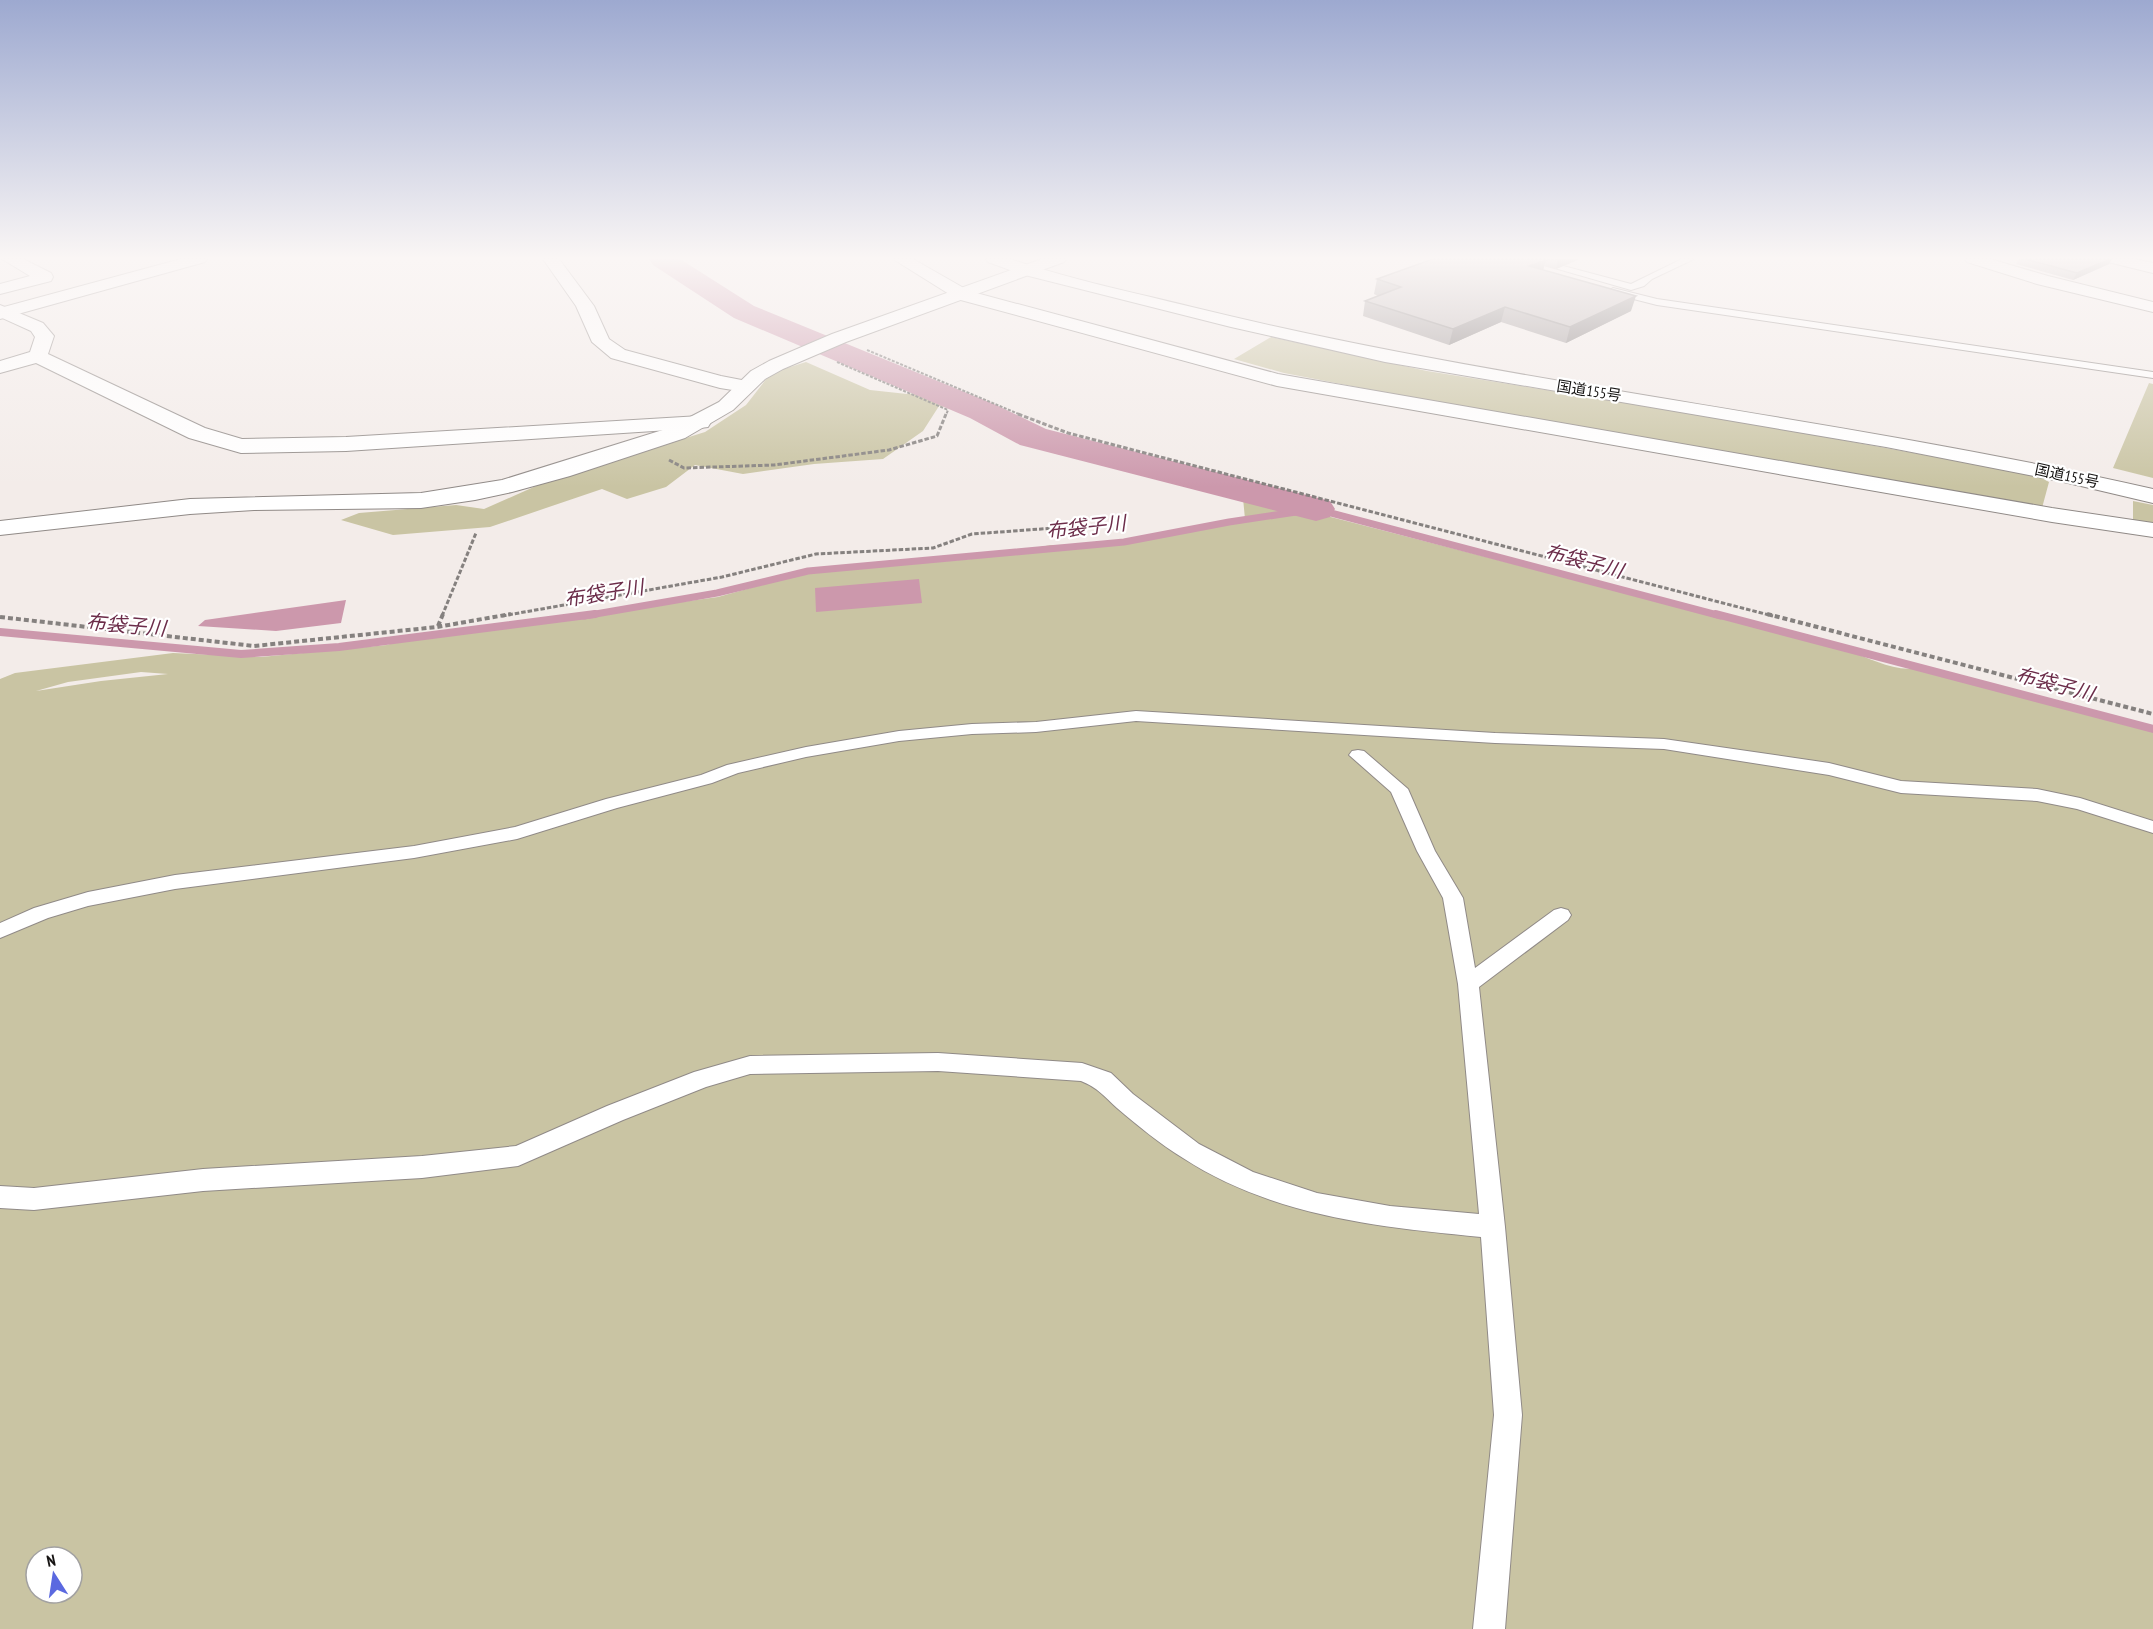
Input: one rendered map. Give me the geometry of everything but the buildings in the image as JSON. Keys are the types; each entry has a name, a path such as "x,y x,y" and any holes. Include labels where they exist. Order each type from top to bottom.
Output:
{"main road":[{"path":"38,356 44,335"},
{"path":"598,335 601,342 618,354 720,382 745,386"},
{"path":"0,528 167,507 257,503 378,503 446,498 490,490 639,445 700,422 726,406 745,386 776,365 848,335"},
{"path":"1111,335 1277,380 2040,513 2153,530"},
{"name":"国道155号","path":"1296,335 1437,366 1910,445 2055,473 2153,496"},
{"path":"0,368 38,356 197,433 241,446 346,444 700,422"}],"lane":[{"path":"1881,335 2153,375"},
{"path":"0,931 41,913 88,899 175,882 414,852 517,833 612,803 706,779 733,769 806,752 899,736 972,729 1036,727 1136,716 1495,738 1664,744 1829,769 1901,787 2037,795 2080,804 2153,827"},
{"path":"1358,755 1399,789 1425,851 1453,898 1468,984 1494,1227 1508,1415 1489,1629"},
{"path":"1468,984 1561,915"},
{"path":"0,1197 34,1199 203,1180 422,1167 518,1156 691,1083 750,1065 938,1062 1082,1072 1103,1080 1125,1101 1191,1150 1246,1180 1317,1204 1390,1217 1494,1227"}],"path":[{"path":"839,338 1000,405 1037,423 1068,433 2153,714"},
{"path":"639,445 684,468 797,462 889,450 937,436 948,410 810,350"},
{"path":"0,617 254,646 437,627 722,578 816,554 933,548 972,534 1096,525"},
{"path":"437,627 476,533"}],"shaded area":[{"path":"1271,337 1427,371 1698,414 2036,475 2049,482 2042,508 1497,414 1284,373 1234,359"},
{"path":"806,362 870,390 907,394 938,392 966,396 1045,432 1269,493 1323,515 1812,641 1893,667 1912,669 1921,667 2153,732 2153,1629 0,1629 0,679 15,673 173,653 261,657 387,645 423,633 485,629 718,597 804,573 971,559 1051,545 1126,544 1200,526 1245,519 1243,498 1201,480 1106,455 1061,455 1026,445 1027,430 995,416 939,406 923,431 883,459 814,464 743,474 695,465 666,487 627,499 602,489 490,527 393,535 341,520 359,513 456,505 484,509 545,482 705,432 746,405 771,373","holes":["141,672 168,674 101,681 36,691 68,682"]},
{"path":"2149,383 2153,384 2153,478 2113,468"},
{"path":"2133,501 2153,505 2153,524 2133,521"},
{"path":"919,579 922,603 816,612 815,588"},
{"path":"346,600 341,623 276,631 198,626 205,620"}],"waterway":[{"path":"801,335 829,349 982,411 1033,437 1316,509"},
{"name":"布袋子川","path":"584,616 717,593 808,571 1124,542 1229,522 1316,509 1721,616"},
{"name":"布袋子川","path":"0,632 241,654 339,647 595,614"},
{"name":"布袋子川","path":"1716,614 2153,729"}]}
